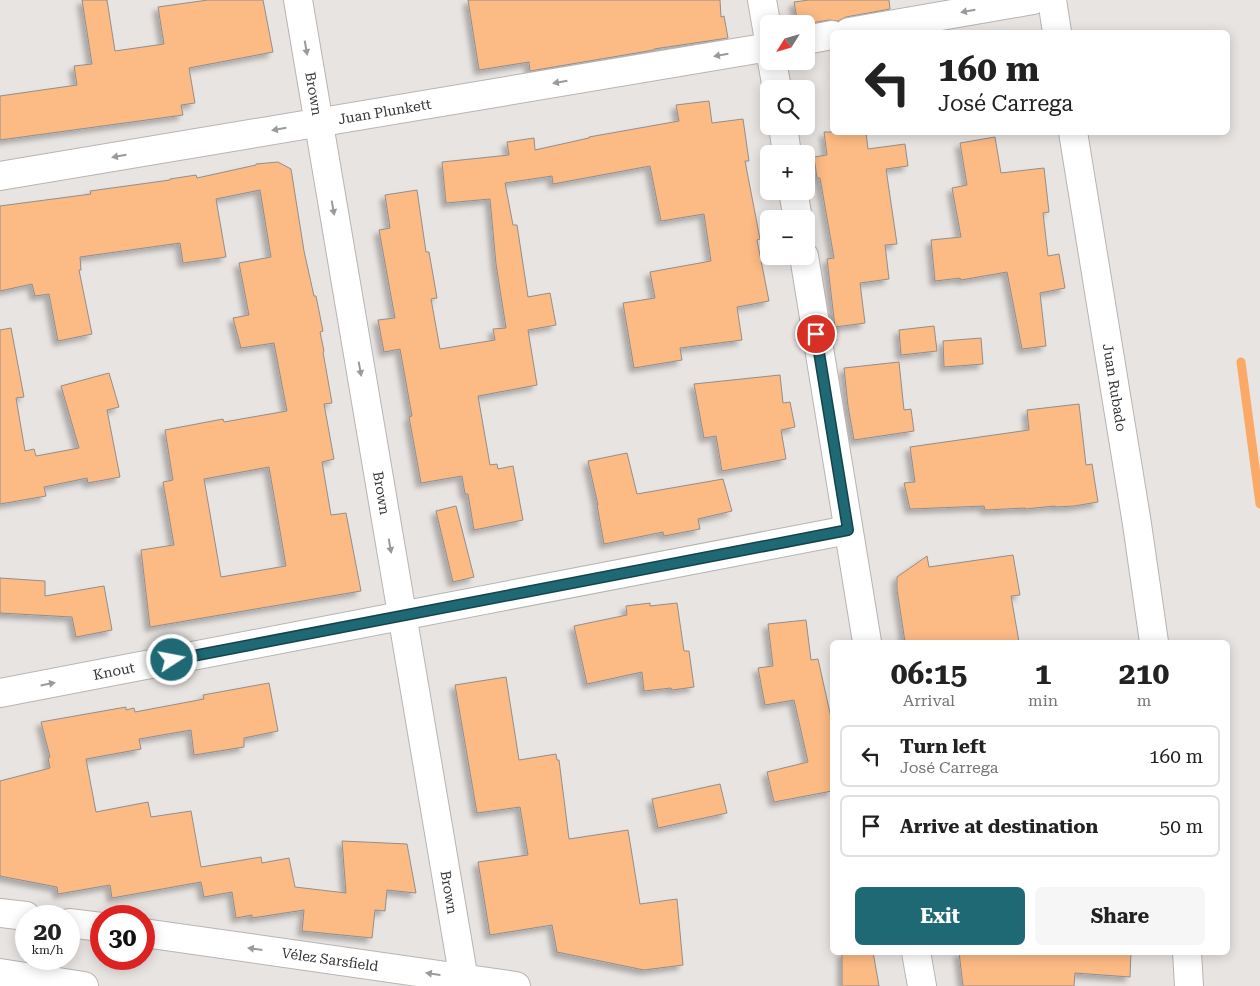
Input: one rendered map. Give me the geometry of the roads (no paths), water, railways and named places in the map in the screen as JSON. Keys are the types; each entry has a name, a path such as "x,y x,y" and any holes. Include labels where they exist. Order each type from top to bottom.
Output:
{"street":[{"name":"Brown","path":"298,0 465,982"},
{"path":"762,0 765,15"},
{"path":"861,30 1034,0"},
{"path":"1052,0 1057,30"},
{"path":"815,38 830,35"},
{"name":"Juan Plunkett","path":"0,176 760,48"},
{"name":"Juan Rubado","path":"1073,135 1137,524 1154,640"},
{"path":"805,265 866,640"},
{"name":"Knout","path":"0,693 848,530"},
{"path":"0,913 15,915"},
{"name":"Vélez Sarsfield","path":"155,935 465,982 516,986"},
{"path":"917,955 922,986"},
{"path":"1187,955 1190,986"},
{"path":"0,973 84,986"}],"waterway":[{"path":"1241,362 1260,504"}]}
